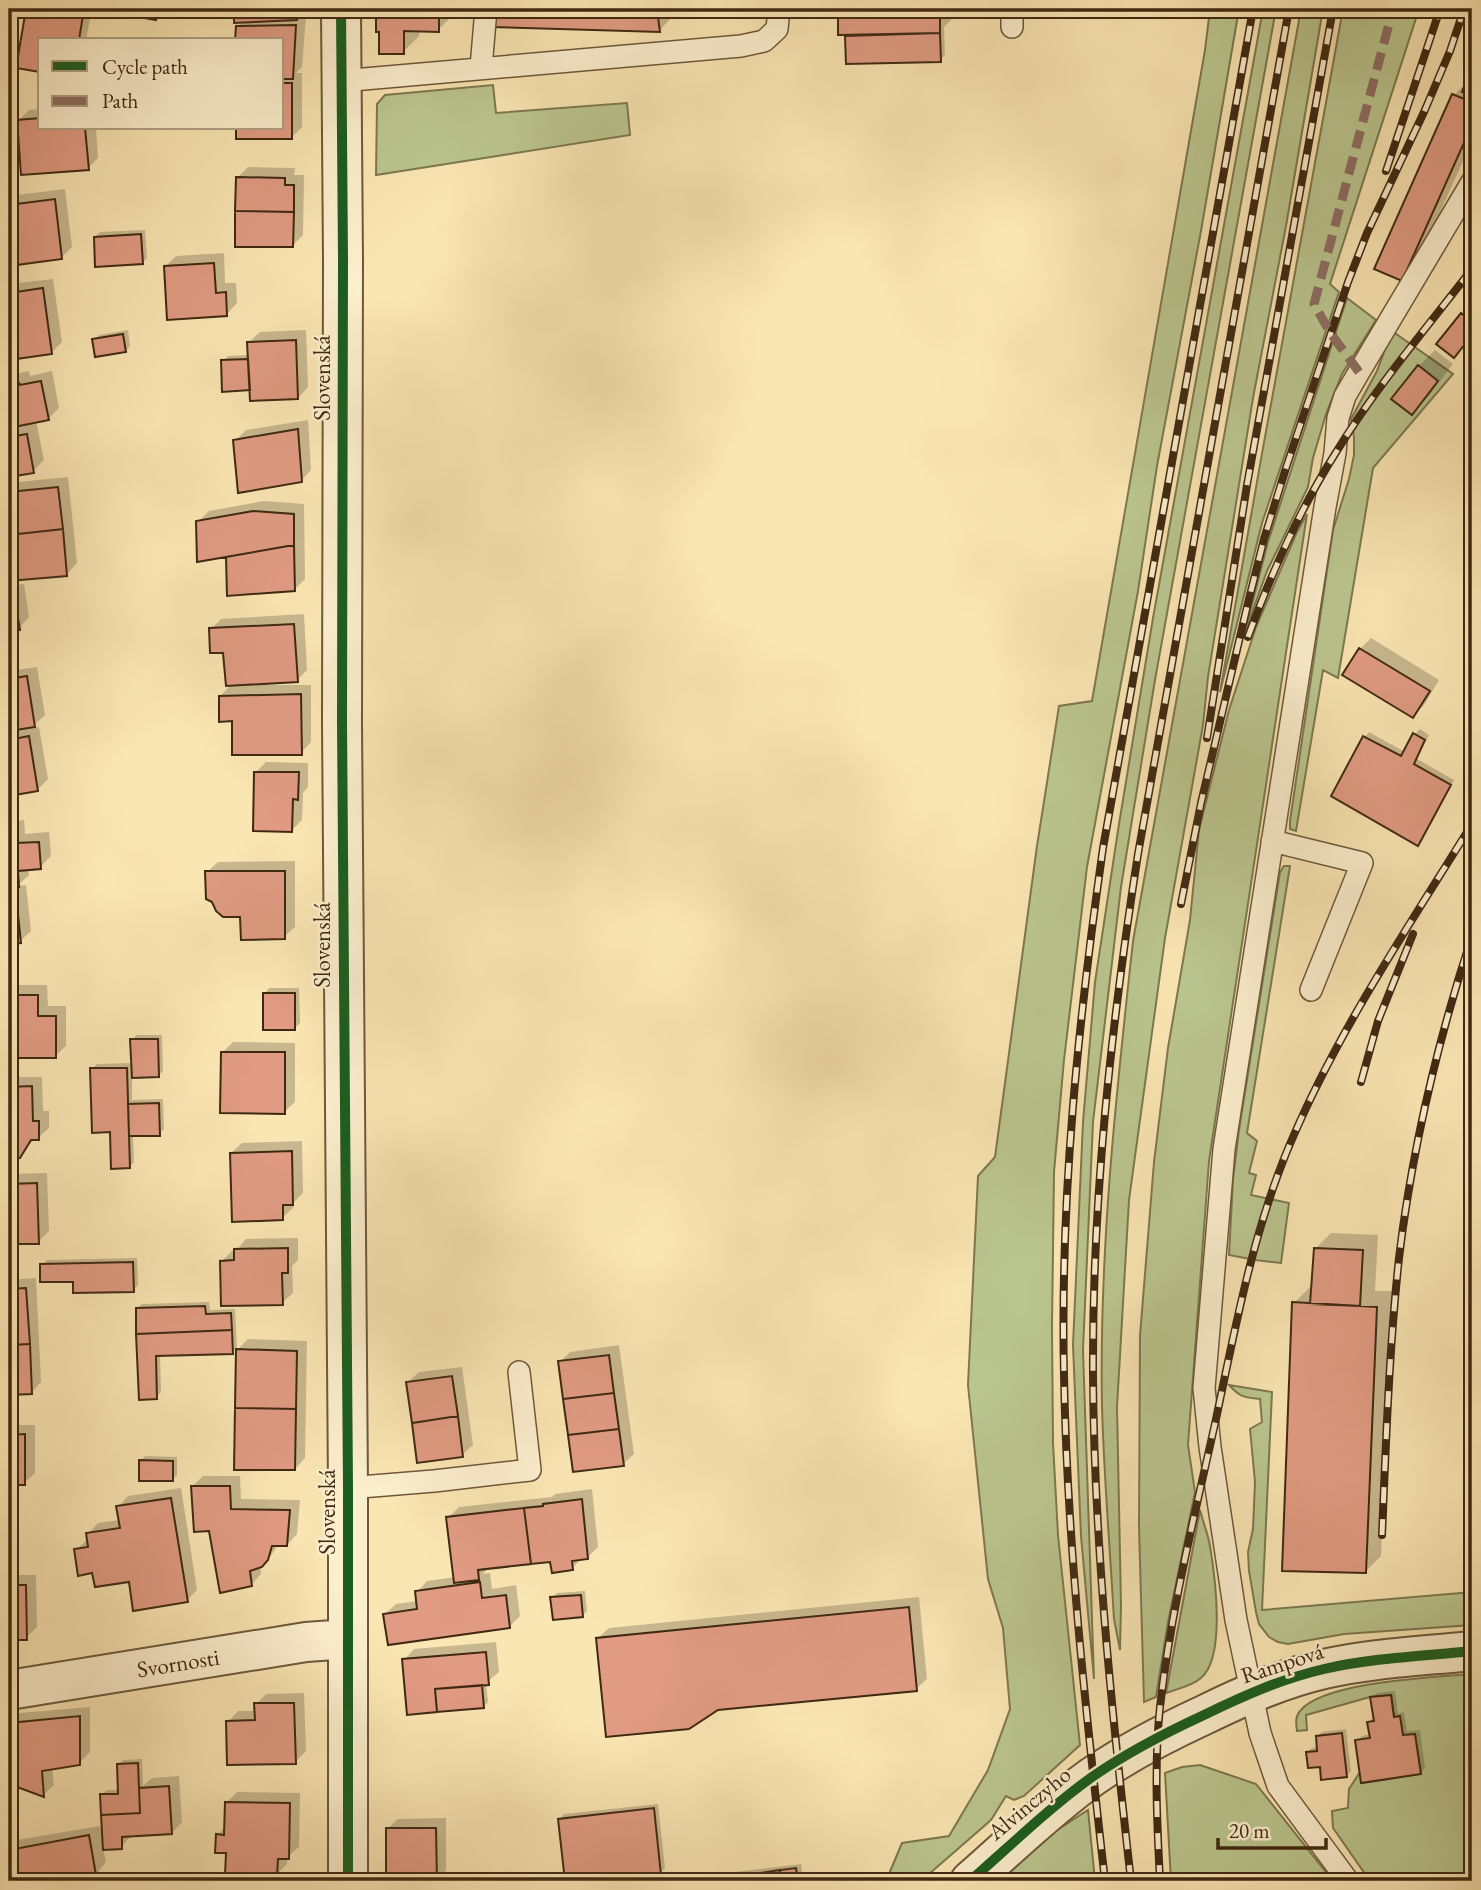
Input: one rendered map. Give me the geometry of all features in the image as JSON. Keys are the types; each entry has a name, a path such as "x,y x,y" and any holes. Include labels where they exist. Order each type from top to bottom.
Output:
{"street":[{"name":"Slovenská","path":"341,9 348,1881"},
{"name":"Svornosti","path":"9,1690 306,1642 348,1639"},
{"name":"Rampová","path":"1118,1761 1158,1737 1251,1692 1286,1679 1325,1669 1381,1660 1472,1651"},
{"name":"Alvinczyho","path":"970,1881 1062,1800 1118,1761"}],"lane":[{"path":"481,68 486,9"},
{"path":"341,81 741,46 764,41 777,29 779,9"},
{"path":"1348,1881 1279,1786 1260,1733 1236,1620 1210,1447 1204,1388 1224,1149 1335,453 1338,418 1345,396 1472,182"},
{"path":"1272,841 1362,863 1311,990"},
{"path":"348,1488 530,1470 519,1373"}],"green space":[{"path":"1210,9 1239,9 1087,867 1064,1060 1054,1172 1053,1443 1058,1535 1080,1745 1024,1796 1014,1800 1006,1796 991,1820 921,1881 886,1881 902,1843 949,1836 988,1770 1010,1709 1003,1628 988,1579 968,1385 978,1176 995,1157 1037,846 1059,706 1092,701"},
{"path":"1263,9 1276,9 1155,680 1121,887 1093,1122 1083,1350 1094,1679 1081,1536 1073,1345 1083,1122 1095,982 1153,618"},
{"path":"1301,9 1323,9 1253,398 1208,677 1203,725 1165,938 1129,1200 1117,1407 1120,1650 1114,1619 1102,1407 1103,1290 1110,1173 1133,941"},
{"path":"1343,9 1419,9 1330,284 1339,292 1262,523 1220,692 1265,436"},
{"path":"493,85 496,113 627,103 630,135 376,175 377,104 385,95"},
{"path":"1347,298 1376,320 1342,374 1326,414 1308,487 1267,571 1244,635 1268,542"},
{"path":"1392,331 1453,374 1373,468 1338,678 1323,670 1296,831 1290,829 1290,821 1333,530 1354,455 1351,419 1377,371"},
{"path":"1307,514 1209,1161 1188,1445 1195,1492 1168,1622 1156,1697 1144,1702 1139,1527 1140,1336 1154,1162 1168,1048 1190,920 1199,830 1229,710 1256,627"},
{"path":"1284,866 1290,866 1247,1133 1257,1141 1249,1173 1256,1175 1251,1195 1289,1203 1281,1263 1229,1255 1239,1130 1280,872"},
{"path":"1229,1385 1272,1392 1262,1610 1472,1592 1472,1625 1344,1634 1288,1644 1269,1637 1259,1624 1256,1612 1248,1552 1253,1529 1255,1482 1250,1429 1262,1422 1260,1399 1243,1396"},
{"path":"1200,1510 1209,1542 1214,1576 1217,1615 1214,1653 1209,1668 1201,1678 1166,1693"},
{"path":"1472,1674 1472,1881 1370,1881 1333,1828 1332,1811 1348,1808 1349,1789 1360,1772 1362,1783 1421,1774 1415,1735 1403,1735 1394,1717 1391,1695 1370,1697 1306,1715 1307,1730 1297,1731 1298,1713 1312,1701 1355,1687 1407,1679"},
{"path":"1200,1765 1256,1784 1333,1881 1171,1881 1165,1773"},
{"path":"1088,1810 1095,1881 999,1881 1051,1834"}],"building":[{"path":"26,9 84,9 79,38 38,38 38,72 16,68"},
{"path":"94,9 158,9 156,20"},
{"path":"234,9 296,9 297,20 234,23"},
{"path":"376,9 439,9 439,32 404,31 404,54 379,54"},
{"path":"494,9 657,9 660,32 493,27"},
{"path":"838,9 940,9 940,33 838,35"},
{"path":"296,25 293,79 284,79 284,38 235,38 236,26"},
{"path":"940,33 941,62 846,64 845,36"},
{"path":"1472,65 1472,95 1462,92"},
{"path":"284,83 292,83 292,139 236,139 236,130 284,130"},
{"path":"1452,94 1472,102 1472,125 1402,281 1374,269"},
{"path":"38,118 38,130 85,130 89,170 21,175 17,120"},
{"path":"236,177 285,178 285,185 294,185 294,212 235,211"},
{"path":"55,199 62,259 9,266 9,205"},
{"path":"235,211 294,212 293,247 235,247"},
{"path":"141,234 143,264 95,267 94,237"},
{"path":"214,263 216,293 226,292 227,316 167,320 164,266"},
{"path":"43,288 52,354 9,360 9,293"},
{"path":"1461,313 1472,322 1472,335 1454,358 1436,344"},
{"path":"123,334 126,352 95,357 92,339"},
{"path":"296,340 298,399 250,401 247,342"},
{"path":"248,359 250,390 222,392 221,360"},
{"path":"1418,365 1438,381 1412,415 1391,399"},
{"path":"18,381 20,385 41,381 49,420 9,428 9,383"},
{"path":"298,429 302,482 238,493 233,440"},
{"path":"27,434 34,473 9,477 9,437"},
{"path":"58,487 63,529 9,535 9,492"},
{"path":"253,511 294,514 294,545 197,562 196,521"},
{"path":"63,529 67,576 9,581 9,535"},
{"path":"294,545 295,591 227,596 226,557"},
{"path":"14,594 20,630 9,632 9,595"},
{"path":"294,624 298,682 226,686 223,653 210,653 209,628"},
{"path":"1359,648 1430,691 1413,718 1342,675"},
{"path":"27,676 35,727 9,731 9,679"},
{"path":"301,694 302,755 232,755 232,721 219,722 219,696"},
{"path":"1413,733 1425,740 1414,764 1451,785 1418,846 1331,796 1363,736 1401,756"},
{"path":"29,736 38,791 9,796 9,740"},
{"path":"254,772 299,772 298,800 293,799 292,832 253,831"},
{"path":"9,830 14,830 15,843 39,842 41,869 18,871 19,887 9,888"},
{"path":"205,871 285,871 285,939 241,940 240,917 223,917 212,902 206,899"},
{"path":"16,895 21,943 9,944 9,896"},
{"path":"263,993 295,993 295,1030 263,1030"},
{"path":"9,995 38,995 38,1016 56,1016 56,1058 9,1058"},
{"path":"130,1039 158,1039 159,1077 132,1078"},
{"path":"221,1052 285,1052 285,1114 220,1113"},
{"path":"90,1068 127,1068 130,1168 111,1169 110,1132 92,1133"},
{"path":"32,1086 33,1121 39,1121 39,1140 31,1140 20,1158 9,1158 9,1087"},
{"path":"159,1103 160,1136 129,1136 128,1104"},
{"path":"292,1151 293,1205 283,1205 283,1220 232,1222 230,1153"},
{"path":"37,1183 39,1244 9,1244 9,1184"},
{"path":"288,1248 288,1273 282,1273 283,1305 221,1306 220,1261 234,1260 234,1249"},
{"path":"1314,1248 1363,1250 1360,1306 1310,1304"},
{"path":"133,1262 134,1292 73,1293 73,1282 40,1282 40,1264"},
{"path":"26,1288 30,1344 9,1345 9,1289"},
{"path":"1292,1302 1377,1307 1366,1573 1282,1571"},
{"path":"205,1306 206,1314 231,1313 232,1330 136,1334 136,1308"},
{"path":"232,1330 233,1354 156,1356 157,1399 139,1400 136,1334"},
{"path":"30,1344 32,1394 9,1395 9,1345"},
{"path":"236,1349 297,1351 296,1409 235,1408"},
{"path":"609,1355 614,1393 563,1399 558,1361"},
{"path":"452,1376 458,1416 412,1423 406,1382"},
{"path":"614,1393 619,1429 568,1435 563,1399"},
{"path":"235,1408 296,1409 295,1470 234,1470"},
{"path":"458,1416 463,1457 417,1463 412,1423"},
{"path":"619,1429 624,1466 573,1472 568,1435"},
{"path":"25,1434 25,1485 9,1485 9,1435"},
{"path":"139,1460 173,1461 173,1481 139,1481"},
{"path":"191,1486 230,1486 231,1509 290,1510 287,1546 272,1546 268,1560 262,1567 250,1571 252,1586 220,1593 209,1531 194,1532"},
{"path":"171,1498 188,1602 133,1611 129,1582 95,1587 92,1573 78,1576 74,1549 88,1547 86,1533 120,1528 116,1506"},
{"path":"582,1499 588,1559 572,1561 573,1570 552,1573 550,1562 531,1564 524,1508"},
{"path":"524,1508 531,1564 478,1570 479,1580 454,1583 446,1517"},
{"path":"480,1582 482,1598 506,1595 510,1628 388,1645 383,1614 417,1609 415,1591"},
{"path":"9,1585 26,1585 27,1640 9,1640"},
{"path":"581,1595 583,1617 553,1620 550,1597"},
{"path":"909,1607 917,1691 718,1710 689,1729 606,1737 596,1638"},
{"path":"486,1652 489,1685 435,1689 437,1712 407,1715 402,1659"},
{"path":"482,1685 484,1708 437,1712 435,1689"},
{"path":"1391,1695 1394,1717 1400,1716 1403,1735 1415,1734 1421,1774 1361,1783 1355,1740 1370,1738 1367,1722 1374,1721 1370,1697"},
{"path":"254,1703 294,1703 296,1764 227,1765 226,1721 255,1720"},
{"path":"80,1716 80,1765 42,1771 44,1797 9,1784 9,1723"},
{"path":"1342,1733 1347,1777 1321,1780 1320,1767 1308,1768 1306,1752 1317,1751 1316,1736"},
{"path":"138,1763 140,1813 101,1815 100,1794 118,1794 117,1764"},
{"path":"1472,1771 1472,1828 1470,1829 1464,1772"},
{"path":"169,1786 172,1834 122,1837 122,1849 103,1850 101,1815 140,1813 139,1788"},
{"path":"225,1802 290,1803 289,1859 278,1859 277,1876 225,1875 226,1853 215,1853 216,1834 224,1835"},
{"path":"654,1808 661,1875 602,1881 565,1881 558,1819"},
{"path":"386,1828 436,1828 437,1881 386,1881"},
{"path":"89,1835 96,1875 88,1876 89,1881 9,1881 9,1850"},
{"path":"796,1868 798,1881 781,1881 780,1870"},
{"path":"780,1870 781,1881 761,1881 760,1873"},
{"path":"760,1873 761,1881 744,1881 743,1875"},
{"path":"743,1875 744,1881 724,1881 723,1877"},
{"path":"723,1877 724,1881 707,1881 707,1879"}],"railway":[{"path":"1105,1881 1078,1628 1066,1438 1065,1242 1073,1111 1103,848 1253,9"},
{"path":"1131,1881 1105,1628 1094,1438 1096,1244 1105,1114 1119,984 1138,854 1289,9"},
{"path":"1207,738 1247,485 1333,9"},
{"path":"1386,171 1440,9"},
{"path":"1181,904 1201,803 1247,607 1286,468 1367,233 1424,112 1450,51 1464,9"},
{"path":"1248,637 1287,543 1335,454 1384,383 1472,269"},
{"path":"1160,1881 1157,1750 1170,1634 1239,1311 1267,1205 1293,1137 1332,1056 1377,977 1472,824"},
{"path":"1361,1082 1378,1021 1413,934"},
{"path":"1382,1535 1388,1396 1404,1217 1428,1095 1472,936"}],"marked path":[{"path":"1359,372 1331,334 1314,304 1393,9"}],"cycle path":[{"path":"341,9 348,1881"},
{"path":"970,1881 1045,1814 1092,1777 1147,1743 1233,1701 1277,1683 1342,1665 1472,1651"}]}
